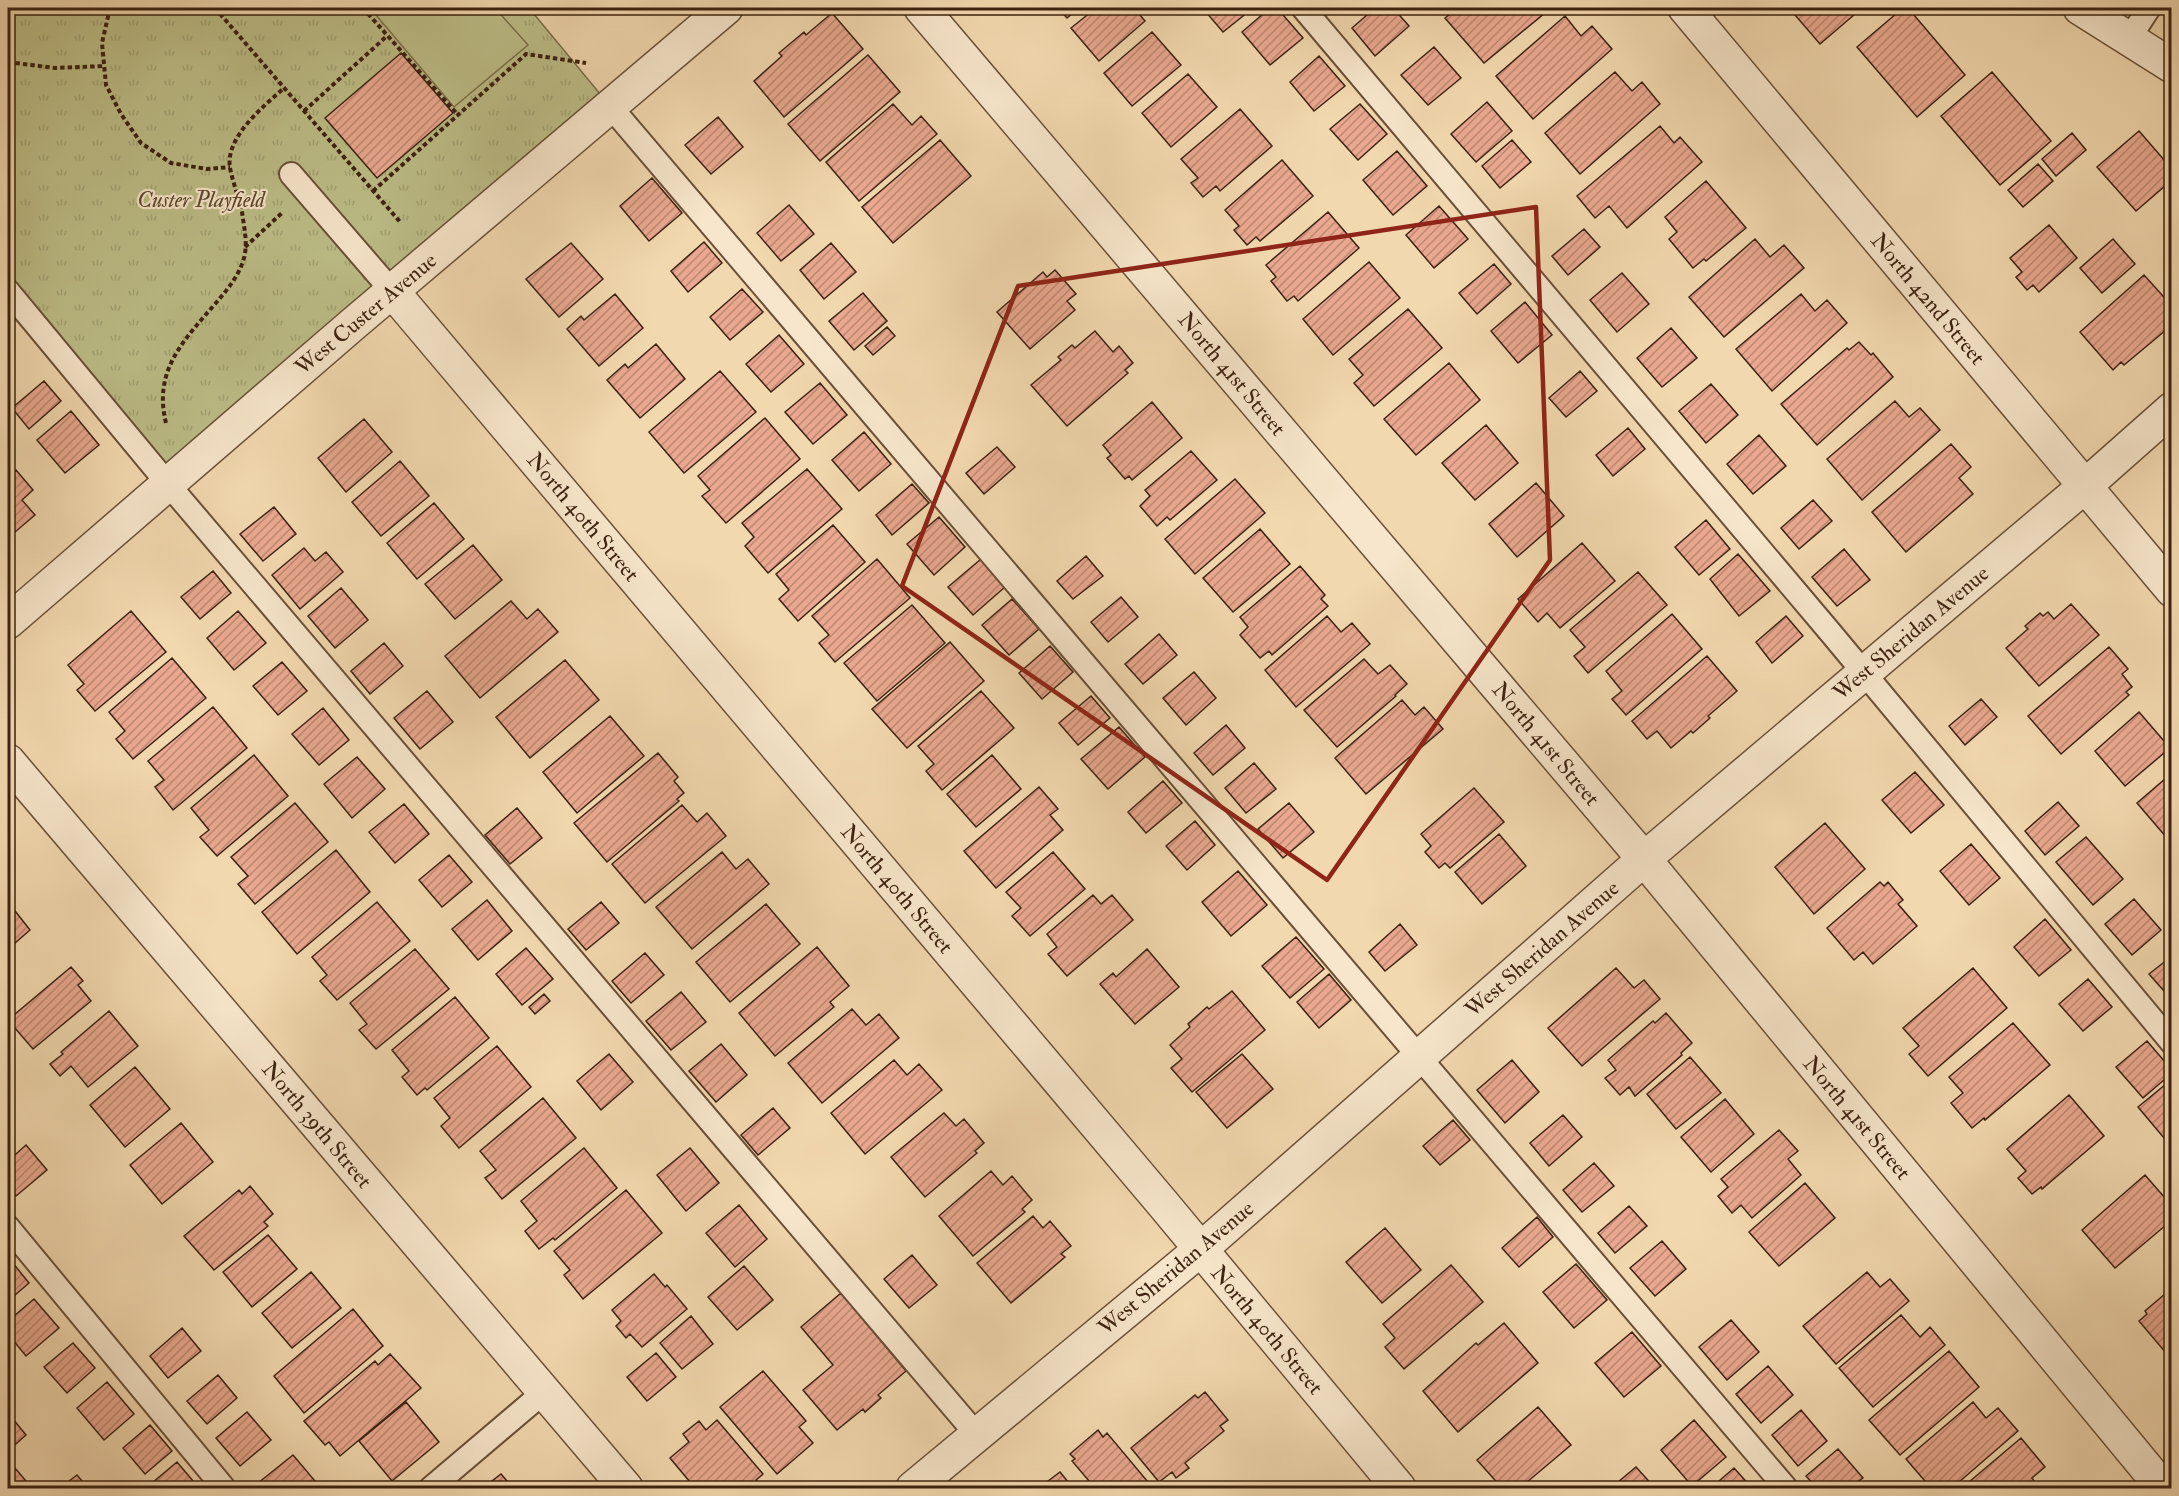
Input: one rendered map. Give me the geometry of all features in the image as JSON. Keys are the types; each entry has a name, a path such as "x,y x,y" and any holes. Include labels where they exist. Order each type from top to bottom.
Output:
{"street":[{"name":"West Custer Avenue","path":"8,622 392,291 726,8"},
{"name":"North 41st Street","path":"921,8 1644,859 2163,1488"},
{"name":"North 42nd Street","path":"1685,8 2172,590"},
{"path":"2080,8 2172,66"},
{"name":"North 40th Street","path":"392,291 1201,1249 1399,1488"},
{"name":"West Sheridan Avenue","path":"913,1488 1201,1249 1644,859 2085,486 2172,409"},
{"name":"North 39th Street","path":"8,761 626,1488"}],"lane":[{"path":"1303,8 1864,672 2172,1043"},
{"path":"2129,39 2149,8"},
{"path":"610,106 1786,1488"},
{"path":"291,174 392,291"},
{"path":"8,291 168,484 977,1435"},
{"path":"8,1227 224,1488"},
{"path":"431,1488 544,1392"}],"path":[{"path":"110,8 102,43 106,85 120,114 141,143 171,163 207,169 230,167"},
{"path":"215,8 400,222"},
{"path":"363,8 458,115"},
{"path":"304,111 387,36"},
{"path":"373,191 526,54 586,63"},
{"path":"8,62 55,68 104,66"},
{"path":"166,423 161,406 164,378 174,356 231,285 244,257 245,231 239,197 230,167 231,152 245,126 284,88"},
{"path":"244,247 270,225"}],"highlighted area":[{"path":"1536,207 1550,560 1327,880 902,586 1018,286"}],"green space":[{"name":"Custer Playfield","path":"8,8 529,8 610,106 168,484 8,291"},
{"path":"370,8 495,8 528,45 454,107"}],"building":[{"path":"1058,8 1079,8 1067,18"},
{"path":"1096,8 1134,8 1145,21 1099,61 1071,28"},
{"path":"1210,8 1253,8 1223,32 1205,11"},
{"path":"1270,8 1277,8 1303,38 1270,65 1242,32"},
{"path":"1375,8 1393,8 1409,26 1375,56 1352,28"},
{"path":"1458,8 1551,8 1484,63 1445,18"},
{"path":"1789,8 1862,8 1820,44"},
{"path":"1903,8 1908,8 1965,75 1917,117 1857,47"},
{"path":"832,13 863,49 784,117 754,81 782,56 779,53 804,32 806,35"},
{"path":"1565,16 1581,36 1592,26 1612,49 1533,119 1496,76"},
{"path":"1152,32 1181,65 1132,106 1104,73"},
{"path":"1434,47 1461,78 1428,105 1401,75"},
{"path":"401,53 453,113 377,178 325,118"},
{"path":"868,55 900,92 820,161 788,124"},
{"path":"1319,56 1345,86 1314,111 1290,82"},
{"path":"1615,72 1632,91 1642,82 1660,104 1580,174 1545,133"},
{"path":"1992,72 2051,141 2000,185 1941,116"},
{"path":"1188,74 1217,107 1171,147 1142,113"},
{"path":"1487,102 1512,131 1476,162 1451,134"},
{"path":"893,104 912,125 921,116 937,134 859,201 826,162"},
{"path":"1360,104 1387,134 1358,160 1330,129"},
{"path":"1240,109 1272,146 1220,191 1216,186 1203,197 1191,183 1198,178 1181,159"},
{"path":"718,117 743,147 711,174 685,145"},
{"path":"1660,126 1674,143 1680,137 1702,162 1627,228 1609,206 1595,218 1577,196"},
{"path":"2139,131 2172,169 2172,180 2136,211 2097,167"},
{"path":"2072,133 2086,150 2056,176 2042,159"},
{"path":"940,140 971,176 893,243 862,207"},
{"path":"1512,140 1531,162 1500,188 1482,166"},
{"path":"1397,151 1427,186 1393,215 1363,180"},
{"path":"1282,160 1313,196 1260,241 1256,237 1247,245 1234,230 1239,226 1225,210"},
{"path":"2038,164 2053,181 2023,207 2008,190"},
{"path":"652,178 682,213 649,241 620,206"},
{"path":"1706,181 1746,228 1706,261 1704,259 1693,268 1669,239 1677,232 1665,217"},
{"path":"789,205 814,234 781,261 757,233"},
{"path":"1439,206 1468,239 1434,268 1406,235"},
{"path":"1328,212 1359,248 1298,301 1294,296 1287,301 1271,281 1276,277 1266,265"},
{"path":"2049,225 2077,258 2039,292 2033,285 2027,290 2016,277 2022,272 2010,258"},
{"path":"1584,229 1600,247 1568,275 1552,256"},
{"path":"1755,239 1770,257 1784,245 1804,268 1724,337 1689,297"},
{"path":"2113,239 2135,264 2102,293 2080,268"},
{"path":"704,242 722,263 688,292 671,271"},
{"path":"571,243 603,279 559,317 526,279"},
{"path":"831,243 856,272 824,299 800,270"},
{"path":"1369,262 1400,298 1333,355 1303,319"},
{"path":"1494,264 1511,284 1477,314 1459,293"},
{"path":"1055,270 1076,294 1067,301 1075,310 1030,349 997,312 1043,272 1047,277"},
{"path":"1622,273 1649,304 1617,332 1590,300"},
{"path":"2144,275 2172,306 2172,325 2124,365 2121,362 2113,370 2080,332"},
{"path":"742,289 763,312 730,340 710,317"},
{"path":"863,293 887,321 854,350 829,321"},
{"path":"615,294 643,328 599,366 567,329 581,316 584,320"},
{"path":"1801,294 1815,311 1827,300 1847,323 1772,391 1736,349"},
{"path":"1525,302 1552,335 1518,363 1491,331"},
{"path":"1408,309 1442,348 1374,406 1354,383 1363,375 1349,359"},
{"path":"887,327 895,336 873,355 865,346"},
{"path":"1671,328 1697,358 1662,387 1637,358"},
{"path":"1095,331 1113,352 1119,346 1133,363 1125,370 1128,373 1067,426 1031,385 1061,360 1058,357 1072,345 1075,348"},
{"path":"779,335 804,364 771,392 746,364"},
{"path":"1859,342 1871,355 1873,353 1893,377 1817,445 1781,404 1847,348 1849,350"},
{"path":"656,344 685,379 640,418 607,380 625,364 628,368"},
{"path":"1449,363 1480,400 1416,455 1384,419"},
{"path":"720,371 756,412 684,473 649,432"},
{"path":"1580,371 1597,391 1566,417 1549,398"},
{"path":"44,381 61,401 29,429 12,408"},
{"path":"820,383 847,415 813,444 785,412"},
{"path":"1711,384 1738,415 1706,443 1679,411"},
{"path":"1895,401 1909,417 1920,408 1940,430 1862,500 1827,459"},
{"path":"1152,402 1182,438 1132,480 1129,476 1125,479 1107,458 1111,455 1103,445"},
{"path":"71,411 99,445 65,473 37,440"},
{"path":"765,418 800,459 726,523 702,496 710,490 698,476"},
{"path":"364,419 392,452 346,492 318,458"},
{"path":"1486,425 1518,463 1475,500 1442,463"},
{"path":"1628,428 1645,449 1613,476 1596,455"},
{"path":"864,432 891,464 859,491 832,460"},
{"path":"1759,435 1786,466 1753,494 1727,464"},
{"path":"1951,444 1971,467 1959,478 1973,494 1906,552 1872,512"},
{"path":"997,447 1015,467 984,494 966,473"},
{"path":"1191,451 1217,480 1170,520 1167,517 1157,526 1140,506 1150,496 1145,490"},
{"path":"400,461 429,496 381,536 352,502"},
{"path":"807,469 842,509 768,573 745,546 754,537 742,523"},
{"path":"16,470 33,490 22,500 35,515 8,538 8,477"},
{"path":"1235,479 1265,513 1195,574 1165,539"},
{"path":"1536,483 1564,516 1517,557 1489,524"},
{"path":"912,484 929,503 892,535 876,515"},
{"path":"1813,500 1832,521 1799,549 1781,528"},
{"path":"434,503 464,539 417,579 387,543"},
{"path":"274,507 296,534 263,561 240,534"},
{"path":"939,517 965,547 934,575 907,544"},
{"path":"1706,520 1730,549 1699,575 1675,547"},
{"path":"833,525 865,562 798,621 779,599 789,590 776,574"},
{"path":"1260,529 1290,564 1233,612 1203,578"},
{"path":"1582,543 1615,581 1560,628 1547,613 1538,622 1518,599"},
{"path":"473,545 502,580 455,619 425,584"},
{"path":"304,548 315,561 326,552 343,572 300,609 272,575"},
{"path":"1844,549 1870,580 1837,606 1812,577"},
{"path":"1738,554 1770,591 1739,616 1710,579"},
{"path":"1086,556 1103,576 1073,599 1057,581"},
{"path":"877,559 910,598 835,662 819,643 829,635 812,616"},
{"path":"981,559 1005,587 973,615 948,587"},
{"path":"1300,566 1325,595 1321,599 1328,606 1272,655 1269,651 1260,658 1240,635 1248,627 1240,617"},
{"path":"213,571 231,593 200,619 181,597"},
{"path":"1638,572 1667,605 1588,673 1574,656 1585,647 1570,630"},
{"path":"341,588 368,620 335,648 308,616"},
{"path":"1121,597 1138,617 1108,642 1091,622"},
{"path":"1012,599 1039,629 1009,655 982,625"},
{"path":"511,601 527,619 538,609 558,632 480,698 445,656"},
{"path":"2071,604 2099,635 2039,686 2006,648 2028,629 2025,626 2040,613 2043,616 2048,612 2054,619"},
{"path":"912,605 945,643 877,701 844,663"},
{"path":"131,611 166,652 95,711 77,690 84,684 68,665"},
{"path":"238,611 266,643 234,670 207,638"},
{"path":"1672,614 1702,649 1626,715 1612,699 1622,691 1606,671"},
{"path":"1327,616 1341,632 1352,623 1370,644 1296,707 1265,670"},
{"path":"1786,616 1803,636 1772,663 1756,642"},
{"path":"1159,634 1177,655 1143,684 1125,664"},
{"path":"950,642 984,681 907,748 872,709"},
{"path":"384,643 403,666 370,694 351,671"},
{"path":"1050,646 1073,672 1042,699 1019,673"},
{"path":"2109,647 2128,669 2122,674 2132,687 2126,692 2129,695 2061,754 2028,716"},
{"path":"1707,656 1737,691 1708,716 1710,718 1693,733 1691,731 1671,748 1657,731 1647,739 1632,721"},
{"path":"172,658 206,698 133,759 116,739 125,731 109,712"},
{"path":"1364,659 1378,674 1390,665 1407,684 1337,747 1304,710"},
{"path":"565,660 599,700 530,758 496,717"},
{"path":"282,662 307,691 278,715 253,686"},
{"path":"1194,672 1216,698 1186,725 1163,698"},
{"path":"427,691 453,722 420,749 394,718"},
{"path":"981,691 1014,728 942,790 926,771 934,764 918,746"},
{"path":"1091,696 1110,718 1078,745 1059,723"},
{"path":"1981,699 1997,717 1965,745 1949,726"},
{"path":"1402,700 1415,715 1424,707 1443,729 1366,794 1335,758"},
{"path":"213,707 247,748 173,810 155,787 164,780 148,761"},
{"path":"323,708 349,740 319,765 292,734"},
{"path":"2139,712 2170,748 2125,786 2095,751"},
{"path":"610,716 644,756 577,813 543,772"},
{"path":"1226,725 1245,748 1213,775 1194,753"},
{"path":"1119,727 1145,757 1108,789 1081,759"},
{"path":"658,753 678,777 674,781 684,793 677,799 679,801 607,862 574,823"},
{"path":"254,755 288,796 217,856 200,837 209,830 191,808"},
{"path":"992,755 1021,789 976,827 947,794"},
{"path":"357,757 385,789 352,818 324,784"},
{"path":"1254,763 1276,789 1246,813 1225,788"},
{"path":"1915,772 1944,805 1911,833 1882,800"},
{"path":"2172,773 2172,835 2167,838 2137,803"},
{"path":"1163,781 1182,803 1146,833 1128,812"},
{"path":"1039,787 1058,809 1050,815 1063,830 996,888 964,851"},
{"path":"1474,788 1504,822 1450,868 1445,863 1439,868 1425,852 1431,846 1421,834"},
{"path":"2058,802 2079,826 2045,855 2025,831"},
{"path":"295,803 328,842 255,904 238,884 248,876 231,857"},
{"path":"1289,803 1314,832 1283,858 1258,829"},
{"path":"404,804 429,834 395,863 369,832"},
{"path":"682,805 697,822 707,813 726,836 645,903 612,864"},
{"path":"517,808 542,838 510,864 485,835"},
{"path":"1195,821 1215,845 1187,870 1166,846"},
{"path":"1825,823 1865,869 1814,914 1775,867"},
{"path":"1499,834 1526,866 1482,904 1455,872"},
{"path":"2086,837 2123,879 2093,905 2056,862"},
{"path":"1971,844 2000,878 1969,905 1940,871"},
{"path":"336,850 370,892 297,954 262,912"},
{"path":"722,852 736,869 748,859 769,884 692,949 656,907"},
{"path":"1053,852 1085,889 1030,936 1012,916 1021,908 1006,892"},
{"path":"449,855 472,882 442,907 419,880"},
{"path":"1238,871 1267,905 1231,936 1202,902"},
{"path":"1880,882 1884,886 1888,882 1903,900 1898,904 1917,926 1873,964 1863,952 1854,960 1827,928"},
{"path":"1093,895 1101,904 1112,895 1133,920 1067,976 1048,954 1057,947 1047,934"},
{"path":"2134,899 2161,930 2132,955 2105,924"},
{"path":"487,900 512,931 478,960 452,929"},
{"path":"8,902 30,930 8,949"},
{"path":"377,902 410,941 337,1000 320,981 327,975 312,957"},
{"path":"601,902 619,923 586,950 568,929"},
{"path":"766,904 800,944 730,1002 696,962"},
{"path":"2045,919 2071,950 2039,976 2014,947"},
{"path":"1400,924 1417,945 1385,971 1369,952"},
{"path":"1296,937 1324,969 1290,998 1262,966"},
{"path":"817,947 849,986 830,1002 834,1007 775,1056 739,1013"},
{"path":"526,948 553,979 522,1005 496,974"},
{"path":"415,949 449,989 376,1049 359,1030 367,1024 350,1003"},
{"path":"1147,949 1179,987 1135,1024 1100,984 1113,973 1116,977"},
{"path":"645,953 664,975 631,1003 612,981"},
{"path":"2172,956 2172,1000 2149,974"},
{"path":"71,967 83,981 78,985 91,1001 33,1049 8,1020"},
{"path":"1616,968 1634,988 1644,980 1660,999 1582,1066 1548,1028"},
{"path":"1973,968 2007,1008 1928,1076 1909,1054 1919,1046 1903,1028"},
{"path":"1329,974 1351,1000 1319,1028 1297,1002"},
{"path":"2088,979 2112,1007 2083,1031 2059,1004"},
{"path":"1232,991 1265,1030 1192,1092 1171,1068 1182,1059 1170,1045 1207,1007 1209,1009"},
{"path":"681,992 706,1022 671,1050 646,1021"},
{"path":"544,994 550,1001 535,1014 529,1007"},
{"path":"455,997 489,1038 427,1090 425,1088 417,1095 402,1077 409,1071 392,1050"},
{"path":"852,1009 866,1025 879,1014 899,1038 822,1103 788,1063"},
{"path":"109,1011 138,1046 88,1087 71,1066 60,1076 50,1064"},
{"path":"1666,1013 1692,1043 1681,1053 1682,1055 1635,1096 1629,1087 1620,1095 1605,1078 1616,1070 1608,1060 1653,1021 1655,1023"},
{"path":"2013,1023 2050,1065 1985,1120 1984,1118 1972,1128 1951,1103 1963,1093 1949,1077"},
{"path":"2147,1041 2172,1070 2172,1073 2143,1098 2116,1067"},
{"path":"721,1044 747,1075 716,1102 689,1071"},
{"path":"497,1046 531,1087 459,1148 441,1126 450,1118 434,1098"},
{"path":"609,1054 633,1082 601,1110 577,1081"},
{"path":"1242,1054 1273,1089 1227,1128 1196,1092"},
{"path":"1690,1057 1721,1093 1676,1129 1647,1094"},
{"path":"894,1060 907,1075 919,1064 942,1090 865,1154 831,1113"},
{"path":"1512,1060 1539,1092 1505,1123 1477,1090"},
{"path":"135,1067 170,1109 125,1147 90,1105"},
{"path":"2172,1079 2172,1131 2164,1138 2138,1107"},
{"path":"2069,1095 2104,1136 2042,1189 2041,1187 2032,1194 2018,1178 2026,1171 2007,1149"},
{"path":"543,1098 576,1138 502,1199 485,1178 496,1170 480,1151"},
{"path":"1725,1099 1754,1134 1711,1172 1681,1137"},
{"path":"773,1108 790,1128 758,1155 741,1135"},
{"path":"944,1113 956,1126 964,1119 984,1143 975,1151 977,1153 925,1197 891,1157"},
{"path":"1563,1115 1582,1137 1549,1166 1530,1143"},
{"path":"1453,1120 1470,1140 1440,1165 1423,1146"},
{"path":"181,1123 213,1162 162,1204 130,1165"},
{"path":"1779,1130 1798,1151 1788,1159 1801,1175 1752,1218 1741,1205 1732,1213 1718,1196 1728,1187 1721,1179"},
{"path":"26,1145 47,1170 16,1196 8,1186 8,1161"},
{"path":"584,1148 617,1188 555,1240 553,1238 539,1249 525,1231 537,1221 521,1201"},
{"path":"690,1148 719,1183 686,1211 657,1175"},
{"path":"1594,1163 1614,1186 1582,1212 1563,1190"},
{"path":"991,1171 1003,1185 1012,1176 1032,1200 1022,1209 1025,1212 973,1256 939,1216"},
{"path":"2145,1175 2172,1206 2172,1220 2115,1268 2082,1230"},
{"path":"1805,1183 1835,1218 1779,1266 1749,1232"},
{"path":"250,1186 273,1214 264,1222 268,1226 214,1270 184,1236 239,1190 242,1194"},
{"path":"626,1190 662,1233 583,1299 564,1275 570,1270 554,1251"},
{"path":"739,1205 767,1239 735,1267 706,1233"},
{"path":"1629,1206 1647,1226 1615,1253 1598,1233"},
{"path":"1033,1216 1043,1228 1050,1221 1071,1246 1061,1254 1065,1257 1011,1303 977,1263"},
{"path":"1537,1217 1553,1237 1519,1267 1502,1248"},
{"path":"1385,1228 1421,1270 1382,1303 1346,1262"},
{"path":"268,1235 297,1269 252,1307 223,1272"},
{"path":"1662,1241 1686,1269 1655,1296 1630,1268"},
{"path":"912,1255 937,1285 909,1308 884,1279"},
{"path":"8,1257 29,1283 8,1301"},
{"path":"1576,1264 1607,1300 1574,1328 1543,1292"},
{"path":"1451,1265 1483,1302 1404,1369 1385,1347 1395,1338 1383,1324"},
{"path":"744,1266 773,1300 737,1330 708,1297"},
{"path":"311,1272 341,1308 292,1348 262,1313"},
{"path":"1867,1272 1880,1287 1890,1279 1909,1301 1836,1364 1803,1326"},
{"path":"654,1274 665,1287 667,1285 687,1309 642,1347 630,1334 626,1338 616,1326 621,1321 612,1310"},
{"path":"2172,1288 2172,1348 2166,1353 2139,1321 2147,1314 2145,1311"},
{"path":"841,1293 906,1371 878,1395 881,1398 865,1412 863,1409 837,1430 803,1390 833,1365 801,1327"},
{"path":"34,1299 59,1328 26,1356 8,1334 8,1321"},
{"path":"353,1309 383,1346 304,1413 274,1376"},
{"path":"1901,1315 1920,1337 1930,1327 1945,1345 1873,1407 1839,1368"},
{"path":"691,1316 713,1344 682,1369 660,1343"},
{"path":"1731,1320 1759,1352 1727,1380 1699,1347"},
{"path":"1504,1323 1538,1363 1458,1432 1423,1391 1476,1343 1478,1345"},
{"path":"182,1328 201,1351 168,1378 150,1356"},
{"path":"1632,1332 1661,1366 1624,1397 1595,1363"},
{"path":"73,1343 95,1368 67,1393 44,1367"},
{"path":"1949,1351 1979,1387 1900,1455 1869,1420"},
{"path":"656,1353 676,1377 647,1401 627,1377"},
{"path":"390,1354 421,1388 340,1456 329,1442 325,1445 304,1421 375,1361 378,1365"},
{"path":"1768,1366 1793,1395 1761,1423 1736,1394"},
{"path":"763,1371 806,1421 799,1427 813,1443 777,1474 720,1407"},
{"path":"218,1375 237,1398 207,1424 187,1401"},
{"path":"107,1382 134,1414 104,1440 77,1408"},
{"path":"1205,1392 1228,1420 1220,1426 1224,1431 1185,1463 1189,1468 1176,1478 1172,1472 1159,1482 1131,1448 1195,1395 1198,1398"},
{"path":"406,1402 439,1442 392,1481 359,1441"},
{"path":"1973,1402 1986,1418 1998,1408 2018,1431 1952,1488 1931,1488 1906,1459"},
{"path":"1538,1407 1571,1445 1520,1488 1502,1488 1477,1460"},
{"path":"1801,1410 1827,1441 1798,1466 1772,1435"},
{"path":"247,1412 271,1440 240,1466 216,1438"},
{"path":"8,1413 26,1435 8,1451"},
{"path":"717,1420 763,1474 756,1480 764,1488 695,1488 670,1458 689,1442 683,1434 699,1421 706,1430"},
{"path":"1694,1420 1726,1457 1692,1486 1661,1450"},
{"path":"150,1425 172,1451 145,1474 123,1448"},
{"path":"1098,1430 1103,1437 1107,1433 1153,1488 1095,1488 1072,1461 1075,1459 1070,1454"},
{"path":"2021,1438 2045,1467 2032,1478 2036,1484 2031,1488 1974,1488 1969,1482"},
{"path":"1838,1449 1863,1478 1850,1488 1817,1488 1806,1476"},
{"path":"293,1455 315,1481 305,1488 262,1488 258,1483"},
{"path":"9,1461 32,1488 8,1488"},
{"path":"177,1462 199,1488 146,1488"},
{"path":"1636,1467 1655,1488 1611,1488"},
{"path":"1734,1468 1752,1488 1711,1488"},
{"path":"1060,1472 1073,1488 1039,1488"},
{"path":"501,1474 513,1488 483,1488"},
{"path":"77,1475 88,1488 60,1488"}]}
